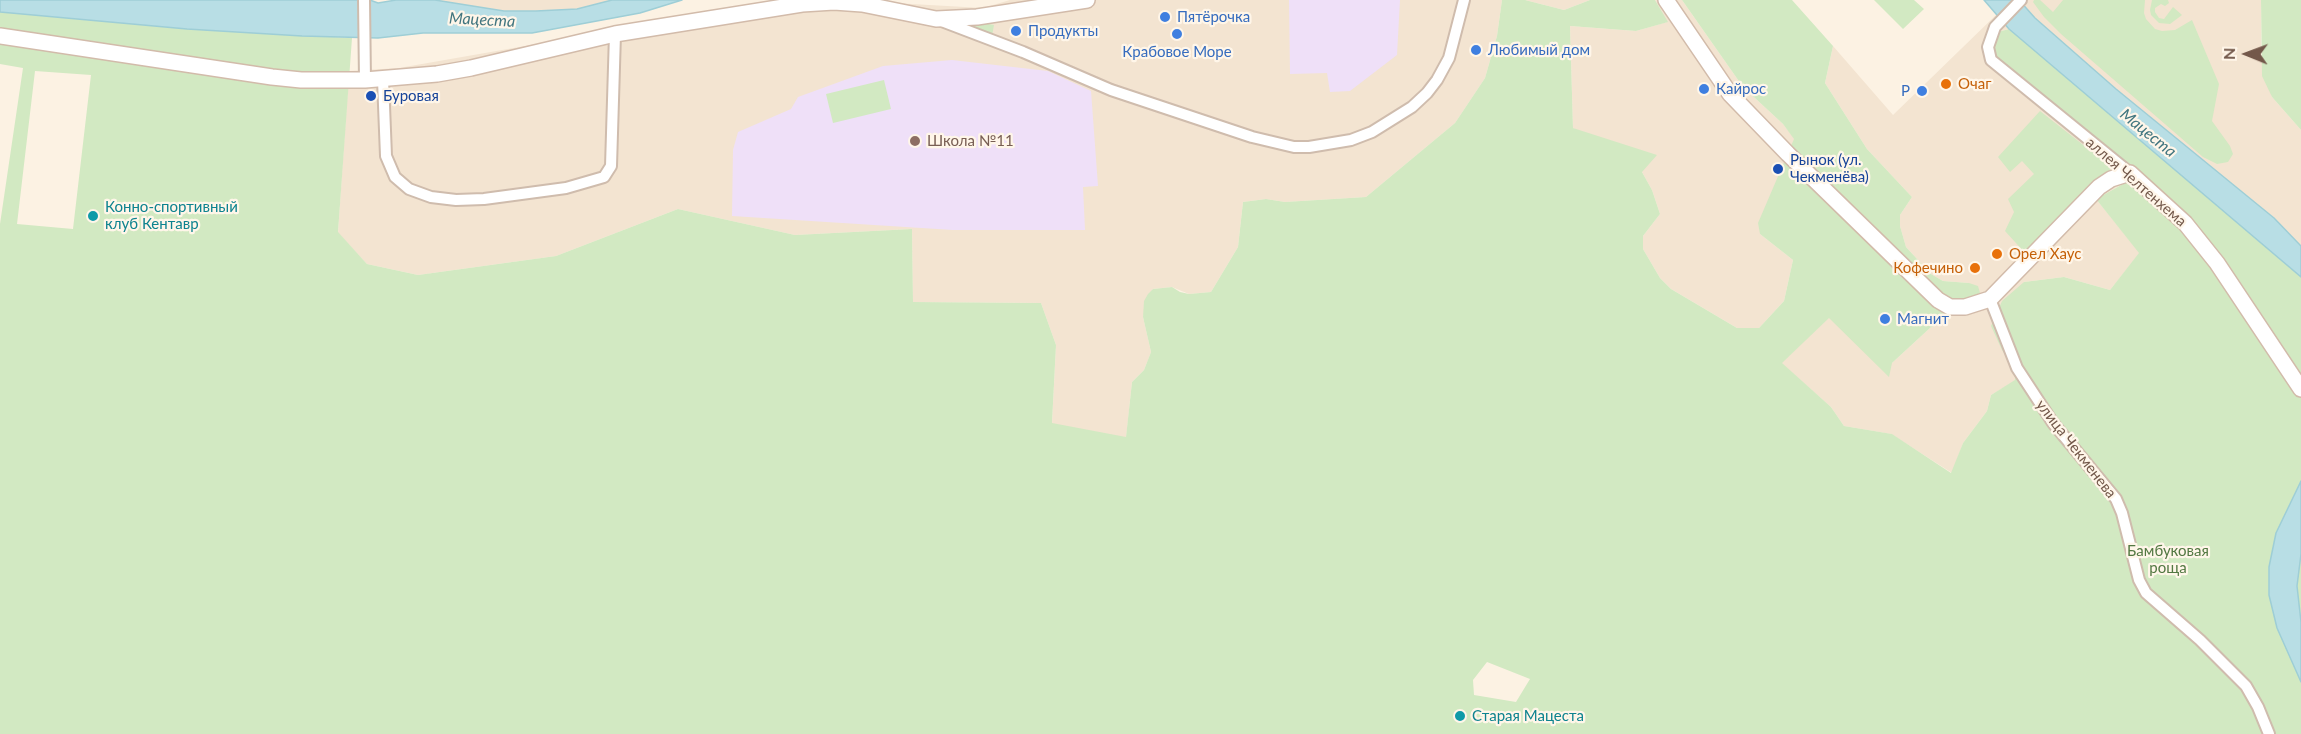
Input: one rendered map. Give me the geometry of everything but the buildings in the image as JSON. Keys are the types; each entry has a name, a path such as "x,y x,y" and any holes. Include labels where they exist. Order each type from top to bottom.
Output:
{"main road":[{"path":"0,36 272,77 301,80 383,80 471,68 615,34 791,5 834,2 886,8 936,19 977,17 1087,0"},
{"path":"1666,0 1730,94 1788,154 1938,300 1950,307 1965,308 1990,299 2099,187 2111,179 2130,173"},
{"name":"аллея Челтенхема","path":"2130,173 2185,223 2217,263 2301,389"}],"street":[{"path":"364,0 365,80"},
{"path":"936,19 1023,52 1111,90 1252,137 1294,147 1309,147 1351,141 1372,132 1412,107 1427,93 1449,58 1464,0"},
{"name":"аллея Челтенхема","path":"2021,0 1996,25 1989,39 1988,55 1997,67 2130,173"},
{"path":"383,80 386,156 395,177 409,189 431,196 456,200 484,199 566,188 604,177 611,166 615,34"},
{"name":"улица Чекменева","path":"1990,299 2022,376 2059,430 2116,500 2122,513 2139,579 2146,593 2200,640 2246,686 2269,734"}],"shaded area":[{"path":"435,0 612,0 577,9 504,11"},
{"path":"840,0 983,8 1010,0 1502,0 1497,36 1485,78 1455,123 1366,197 1285,202 1266,199 1243,202 1238,247 1211,292 1189,294 1172,287 1153,289 1143,317 1151,352 1144,370 1132,382 1126,438 1052,424 1056,345 1041,303 913,302 912,229 795,235 678,209 556,256 418,275 367,264 338,233 349,71 399,68 777,2"},
{"path":"1289,0 1400,0 1397,55 1350,91 1330,92 1327,73 1290,74"},
{"path":"1525,0 1590,0 1564,10"},
{"path":"1655,0 1682,0 1743,87 1783,124 1795,139 1760,234 1793,260 1784,301 1759,328 1737,328 1671,289 1660,278 1643,249 1643,236 1660,214 1652,190 1642,172 1573,128 1570,26 1636,31 1667,22"},
{"path":"2019,0 2261,0 2261,57 2272,97 2301,130 2301,246 2274,218 2116,89 2035,18"},
{"path":"1996,15 2009,29 1994,33 2134,178 2096,199 2140,253 2110,290 2064,277 2024,282 2015,381 1991,395 1987,411 1963,443 1952,473 1891,434 1844,426 1831,407 1781,363 1829,317 1892,363 1930,328 1977,298 1969,283 1943,281 1931,274 1906,247 1900,226 1900,215 1912,197 1867,149 1825,83 1833,46 1893,115"},
{"name":"Школа №11","path":"952,60 1048,71 1091,91 1098,186 1083,187 1085,230 953,230 732,216 733,150 738,132 791,109 798,97 883,66"}],"green space":[{"name":"Бамбуковая роща","path":"1502,0 1525,0 1564,10 1590,0 1655,0 1668,22 1636,31 1570,26 1573,128 1657,155 1642,172 1652,190 1660,214 1643,236 1643,249 1660,278 1671,289 1737,328 1759,328 1784,301 1793,260 1760,234 1758,223 1794,139 1783,124 1743,87 1682,0 1792,0 1833,46 1825,83 1867,149 1912,197 1900,215 1900,226 1906,247 1931,274 1943,281 1978,286 1980,293 1977,298 1930,328 1892,363 1889,377 1829,318 1782,363 1831,407 1844,426 1892,434 1951,473 1963,443 1987,411 1991,395 2015,380 2015,369 2002,350 1991,326 2002,301 2024,282 2064,277 2110,290 2139,253 2096,199 2134,178 1999,65 1992,51 1994,33 2009,29 2301,277 2301,481 2276,533 2269,595 2277,628 2301,682 2301,734 0,734 0,224 23,68 0,64 0,12 187,29 352,38 338,232 367,264 418,275 556,256 678,209 795,235 912,229 913,302 1041,303 1056,345 1052,423 1126,437 1132,382 1144,370 1151,352 1143,317 1144,301 1148,294 1153,289 1172,287 1189,294 1211,292 1238,247 1243,202 1266,199 1285,202 1366,197 1455,123 1485,78 1497,36","holes":["35,71 91,75 73,229 17,224","1487,662 1530,679 1516,702 1474,695 1473,680"]},
{"path":"1874,0 1914,0 1924,9 1903,29"},
{"path":"2040,0 2053,12 2063,0 2145,0 2146,19 2155,29 2162,31 2175,30 2192,20 2219,84 2212,121 2230,146 2233,154 2228,162 2217,164 2203,157 2061,34 2044,17 2033,2"},
{"path":"2152,0 2168,0 2169,3 2165,6 2161,4 2155,8 2159,18 2164,19 2173,7 2182,15 2170,24 2159,23 2151,15"},
{"path":"2261,0 2301,0 2301,130 2272,97 2262,76"},
{"path":"984,23 994,25 992,36 961,25"},
{"path":"884,80 891,109 833,123 826,94"},
{"path":"2040,111 2110,166 2110,169 2109,173 2026,254 2005,231 2014,212 2008,199 2034,174 2022,161 2010,172 1998,157"},
{"path":"2301,554 2301,622 2297,586"}],"water":[{"name":"Мацеста","path":"0,0 370,0 378,3 396,0 435,0 504,11 536,11 577,9 612,0 682,0 640,13 532,33 423,33 378,38 187,29 0,12"},
{"name":"Мацеста","path":"1984,0 2019,0 2035,18 2116,89 2274,218 2301,246 2301,277 2009,29"},
{"path":"2301,481 2301,554 2297,586 2301,622 2301,682 2277,628 2269,595 2269,567 2276,533"}],"place":[{"name":"Пятёрочка","path":"1165,17"},
{"name":"Продукты","path":"1016,31"},
{"name":"Крабовое Море","path":"1177,34"},
{"name":"Любимый дом","path":"1476,50"},
{"name":"Очаг","path":"1946,84"},
{"name":"Кайрос","path":"1704,89"},
{"name":"Р","path":"1922,91"},
{"name":"Буровая","path":"371,96"},
{"name":"Школа №11","path":"915,141"},
{"name":"Рынок (ул. Чекменёва)","path":"1778,169"},
{"name":"Конно-спортивный клуб Кентавр","path":"93,216"},
{"name":"Орел Хаус","path":"1997,254"},
{"name":"Кофечино","path":"1975,268"},
{"name":"Магнит","path":"1885,319"},
{"name":"Старая Мацеста","path":"1460,716"}]}
